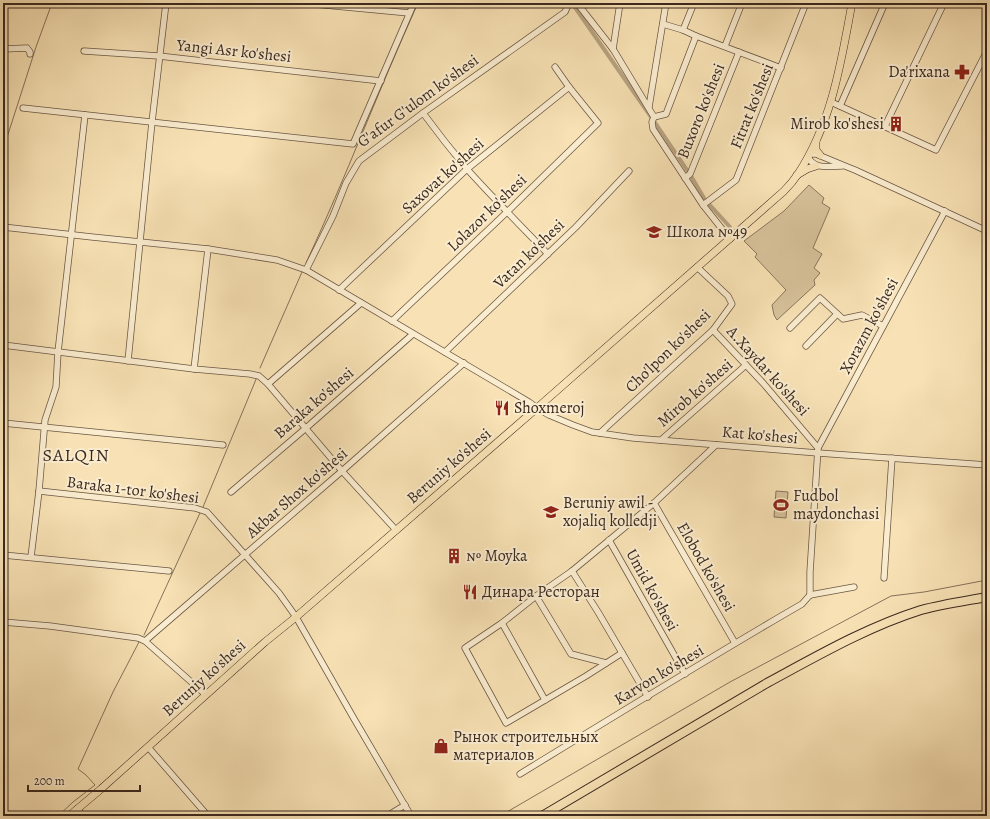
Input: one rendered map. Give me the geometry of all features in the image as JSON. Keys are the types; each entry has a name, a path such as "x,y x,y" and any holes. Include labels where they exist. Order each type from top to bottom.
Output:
{"highway":[{"path":"542,816 767,683 833,648 884,624 923,610 987,597"}],"main road":[{"name":"Beruniy ko'shesi","path":"69,816 265,642 296,617 537,408 784,191 797,175 816,141 831,102 842,61 852,3"},
{"path":"816,141 816,150 820,155"},
{"path":"797,175 816,166"}],"street":[{"path":"128,361 159,56 166,3"},
{"path":"303,3 341,5 409,13"},
{"path":"24,108 85,116 354,144 414,3"},
{"name":"G'afur G'ulom ko'shesi","path":"306,270 333,216 346,183 359,161 423,113 565,12 569,3"},
{"path":"577,3 613,49 649,107 654,117 652,122 653,129 703,205 730,239"},
{"path":"613,49 620,3"},
{"path":"649,107 666,3"},
{"path":"683,30 694,3"},
{"path":"725,46 742,3"},
{"name":"Fitrat ko'shesi","path":"703,205 736,180 806,3"},
{"path":"840,106 885,3"},
{"path":"885,126 944,3"},
{"path":"663,24 683,30 781,68"},
{"path":"654,117 666,114 696,36"},
{"path":"3,49 27,48 30,54"},
{"name":"Yangi Asr ko'shesi","path":"84,51 159,56 381,81"},
{"path":"831,102 936,150 987,51"},
{"name":"Buxoro ko'shesi","path":"685,178 690,174 739,52"},
{"path":"555,67 569,87"},
{"name":"Lolazor ko'shesi","path":"392,321 598,123 569,87"},
{"name":"Saxovat ko'shesi","path":"339,290 468,169 569,87"},
{"path":"423,113 468,169 548,254"},
{"path":"31,557 39,491 45,420 56,387 58,352 85,116"},
{"path":"844,166 816,166 812,163 808,156 812,154 820,155 987,231"},
{"name":"Vatan ko'shesi","path":"445,352 576,227 629,172"},
{"name":"Xorazm ko'shesi","path":"818,450 945,211"},
{"name":"Kat ko'shesi","path":"3,227 208,249 277,260 306,270 549,415 592,432 632,438 716,445 818,450 892,458 987,465"},
{"path":"194,369 208,249"},
{"name":"Cho'lpon ko'shesi","path":"600,433 713,330 732,304 728,296 697,267"},
{"path":"790,328 820,298 843,319 862,315 883,326"},
{"path":"268,384 361,303"},
{"path":"806,346 837,314"},
{"name":"A.Xaydar ko'shesi","path":"713,330 746,365 818,450"},
{"name":"Baraka ko'shesi","path":"232,492 413,334"},
{"path":"3,345 260,376 342,471 396,530"},
{"name":"Akbar Shox ko'shesi","path":"145,641 246,555 464,363"},
{"name":"Mirob ko'shesi","path":"661,440 746,365"},
{"path":"3,423 223,445"},
{"path":"622,653 506,723 465,648 502,623 536,596 572,571 654,503 716,445"},
{"path":"818,450 810,572 810,595 854,587"},
{"path":"884,578 892,458"},
{"name":"Baraka 1-tor ko'shesi","path":"39,491 194,508 207,512 279,593 296,617 411,816"},
{"name":"Elobod ko'shesi","path":"654,503 734,643"},
{"name":"Umid ko'shesi","path":"609,540 685,674"},
{"path":"3,555 169,571"},
{"path":"572,571 648,697"},
{"name":"Karvon ko'shesi","path":"520,774 734,643 802,604 810,595"},
{"path":"536,596 571,654 606,663"},
{"path":"3,622 50,626 138,638 145,641 206,695"},
{"path":"502,623 545,700"},
{"path":"148,747 208,816"},
{"path":"387,816 405,804"},
{"path":"77,809 83,816"}],"shaded area":[{"path":"809,185 824,198 822,203 830,208 813,248 822,254 814,268 820,273 814,280 815,285 777,320 774,315 772,305 786,290 755,257 757,254 744,241 784,211"},
{"name":"Fudbol maydonchasi","path":"776,491 788,492 786,518 774,517"}],"waterway":[{"path":"3,150 36,47 52,3"},
{"path":"306,263 418,3"},
{"path":"572,3 651,117"},
{"path":"654,121 687,170"},
{"path":"691,176 704,198"},
{"path":"708,203 730,227"},
{"path":"260,368 302,272"},
{"path":"203,507 257,377"},
{"path":"144,635 200,513"},
{"path":"500,816 730,682 891,596 924,592 987,580"},
{"path":"58,816 95,785 78,769 113,692 139,642"}],"place":[{"name":"Da'rixana","path":"962,72"},
{"name":"Mirob ko'shesi","path":"896,124"},
{"name":"Школа №49","path":"654,232"},
{"name":"Shoxmeroj","path":"502,408"},
{"name":"Fudbol maydonchasi","path":"781,505"},
{"name":"Beruniy awil - xojaliq kolledji","path":"551,512"},
{"name":"№ Moyka","path":"454,556"},
{"name":"Динара Ресторан","path":"470,592"},
{"name":"Рынок строительных материалов","path":"441,746"}],"district":[{"name":"SALQIN","path":"76,455"}]}
